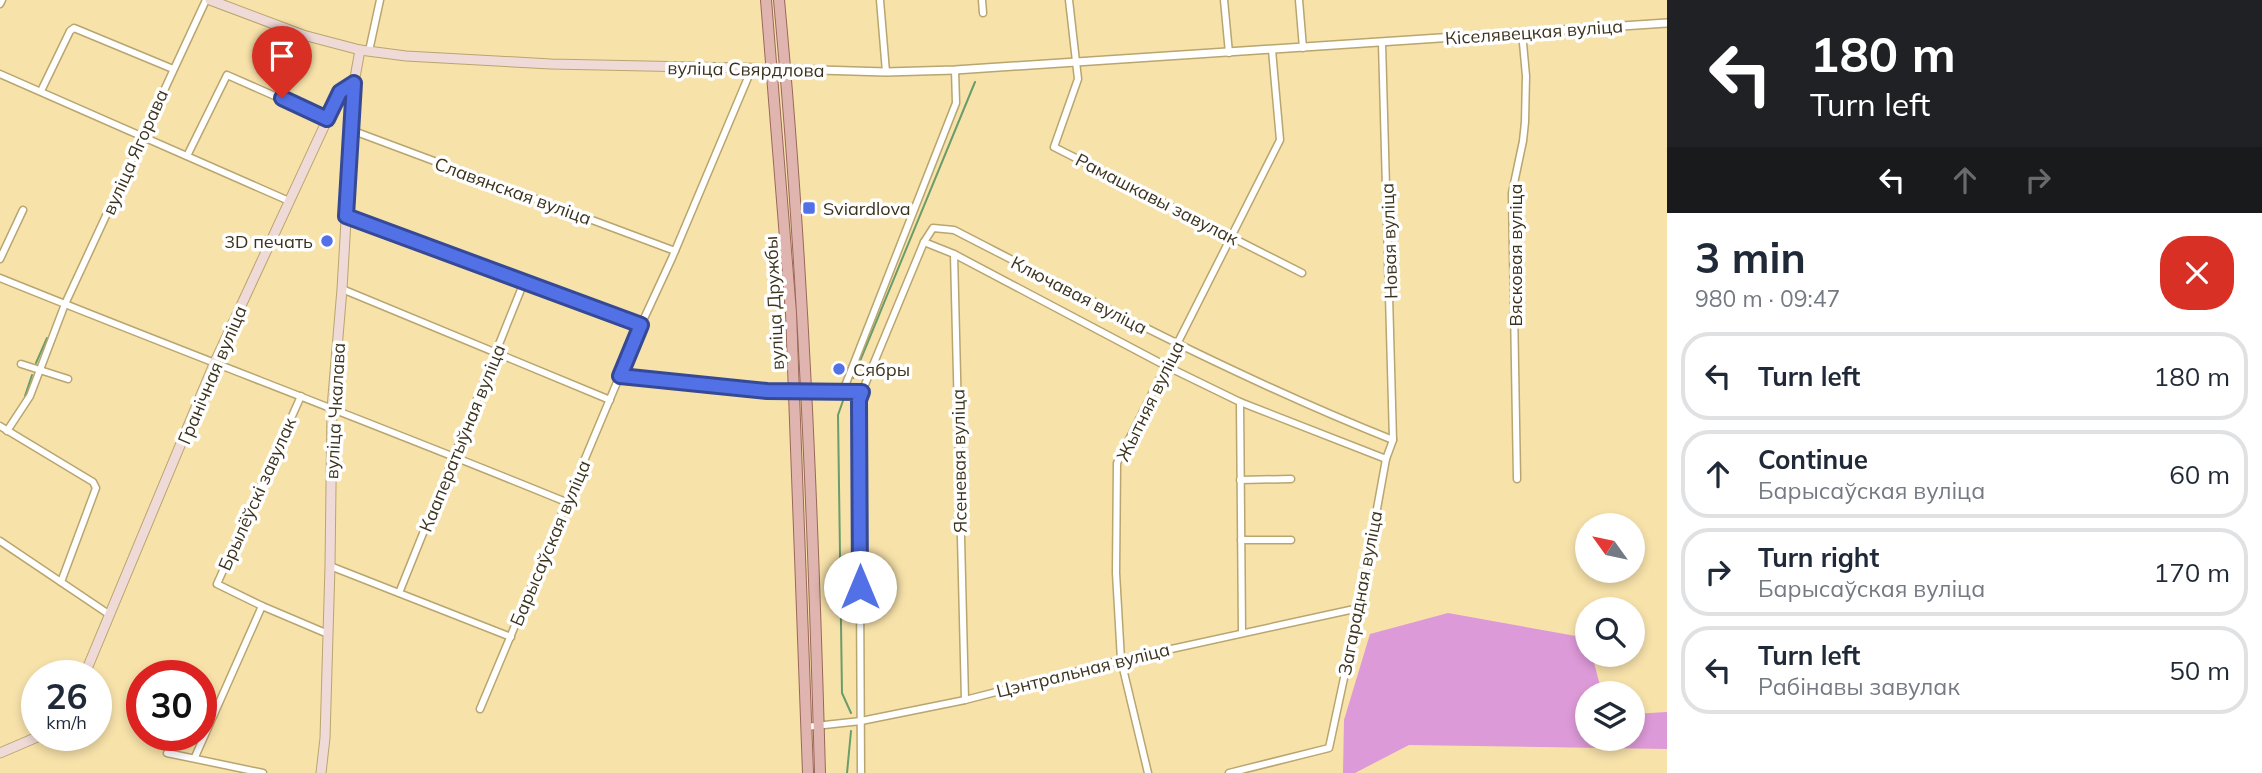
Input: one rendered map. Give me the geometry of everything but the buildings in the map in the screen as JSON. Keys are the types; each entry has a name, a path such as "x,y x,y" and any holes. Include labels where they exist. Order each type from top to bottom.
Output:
{"main road":[{"name":"вуліца Свярдлова","path":"208,0 303,35 364,51 425,58 551,65 786,69"},
{"name":"вуліца Дружбы","path":"767,0 791,313 808,773"},
{"path":"767,0 777,62 786,69"},
{"name":"вуліца Дружбы","path":"779,0 799,246 807,391 820,773"},
{"name":"вуліца Чкалава","path":"321,773 325,738 332,408 354,83 364,51"},
{"path":"771,68 780,77 790,144"},
{"name":"Гранічная вуліца","path":"90,660 214,364 340,92 354,83"},
{"path":"791,313 797,341 798,383 807,391"},
{"path":"794,391 801,397 803,404 804,445 809,468"},
{"path":"804,654 810,716 819,727"},
{"path":"0,753 21,744"}],"street":[{"name":"вуліца Ягорава","path":"7,431 30,396 65,304 173,69 208,0"},
{"path":"364,51 380,0"},
{"path":"880,0 886,72"},
{"path":"982,0 983,13"},
{"path":"1069,0 1075,62"},
{"path":"1224,0 1229,53"},
{"path":"1299,0 1303,48"},
{"name":"Кіселявецкая вуліца","path":"1382,43 1667,23"},
{"path":"41,91 70,30 74,28 173,69"},
{"name":"Вясковая вуліца","path":"1517,479 1512,193 1525,122 1526,76 1522,32"},
{"name":"вуліца Свярдлова","path":"786,69 886,72 956,70 1382,43"},
{"name":"Новая вуліца","path":"1382,43 1393,440"},
{"name":"Жытняя вуліца","path":"1148,773 1121,660 1116,573 1117,463 1280,141 1272,50"},
{"name":"Рамашкавы завулак","path":"1075,62 1078,79 1054,147 1302,272"},
{"name":"Барысаўская вуліца","path":"480,709 752,68"},
{"path":"843,391 956,103 956,70"},
{"path":"0,74 289,201"},
{"path":"187,156 227,75 327,119"},
{"name":"Славянская вуліца","path":"351,130 675,251"},
{"path":"0,259 23,210"},
{"path":"346,216 641,325"},
{"name":"Ключавая вуліца","path":"925,242 933,228 954,230 1177,345 1330,415 1393,440"},
{"path":"862,773 859,400 925,242 954,254"},
{"name":"Ключавая вуліца","path":"954,254 1240,402 1386,459"},
{"name":"Ясеневая вуліца","path":"954,254 965,700"},
{"path":"0,278 566,502"},
{"name":"Кааператыўная вуліца","path":"399,593 524,282"},
{"path":"342,289 610,400"},
{"path":"21,364 68,379"},
{"path":"620,376 745,389 862,392"},
{"name":"Брылёўскі завулак","path":"301,396 217,584 328,634"},
{"path":"1240,402 1242,632"},
{"path":"0,426 93,482 96,488 61,582"},
{"name":"Загарадная вуліца","path":"1229,773 1329,748 1359,608 1386,459 1393,440"},
{"path":"1240,480 1291,479"},
{"path":"1241,540 1291,540"},
{"path":"0,541 110,615"},
{"path":"330,566 511,637"},
{"path":"195,757 262,606"},
{"name":"Цэнтральная вуліца","path":"806,727 861,721 965,700 1121,660 1359,608"},
{"path":"167,753 262,773"}],"shaded area":[{"path":"1448,613 1575,636 1575,667 1595,667 1599,681 1575,681 1575,748 1409,745 1355,773 1343,773 1344,720 1370,634"},
{"path":"1667,712 1667,749 1645,749 1645,713"}],"waterway":[{"path":"853,378 975,82"},
{"path":"36,363 47,338"},
{"path":"25,396 32,375"},
{"path":"845,395 838,415 842,693 851,713"},
{"path":"847,773 851,731"}],"place":[{"name":"Sviardlova","path":"809,208"},
{"name":"3D печать","path":"327,241"},
{"name":"Сябры","path":"839,369"}],"route":[{"path":"282,98 327,119 340,92 354,83 346,216 641,325 620,376 767,391 862,392 859,400 860,587"}]}
